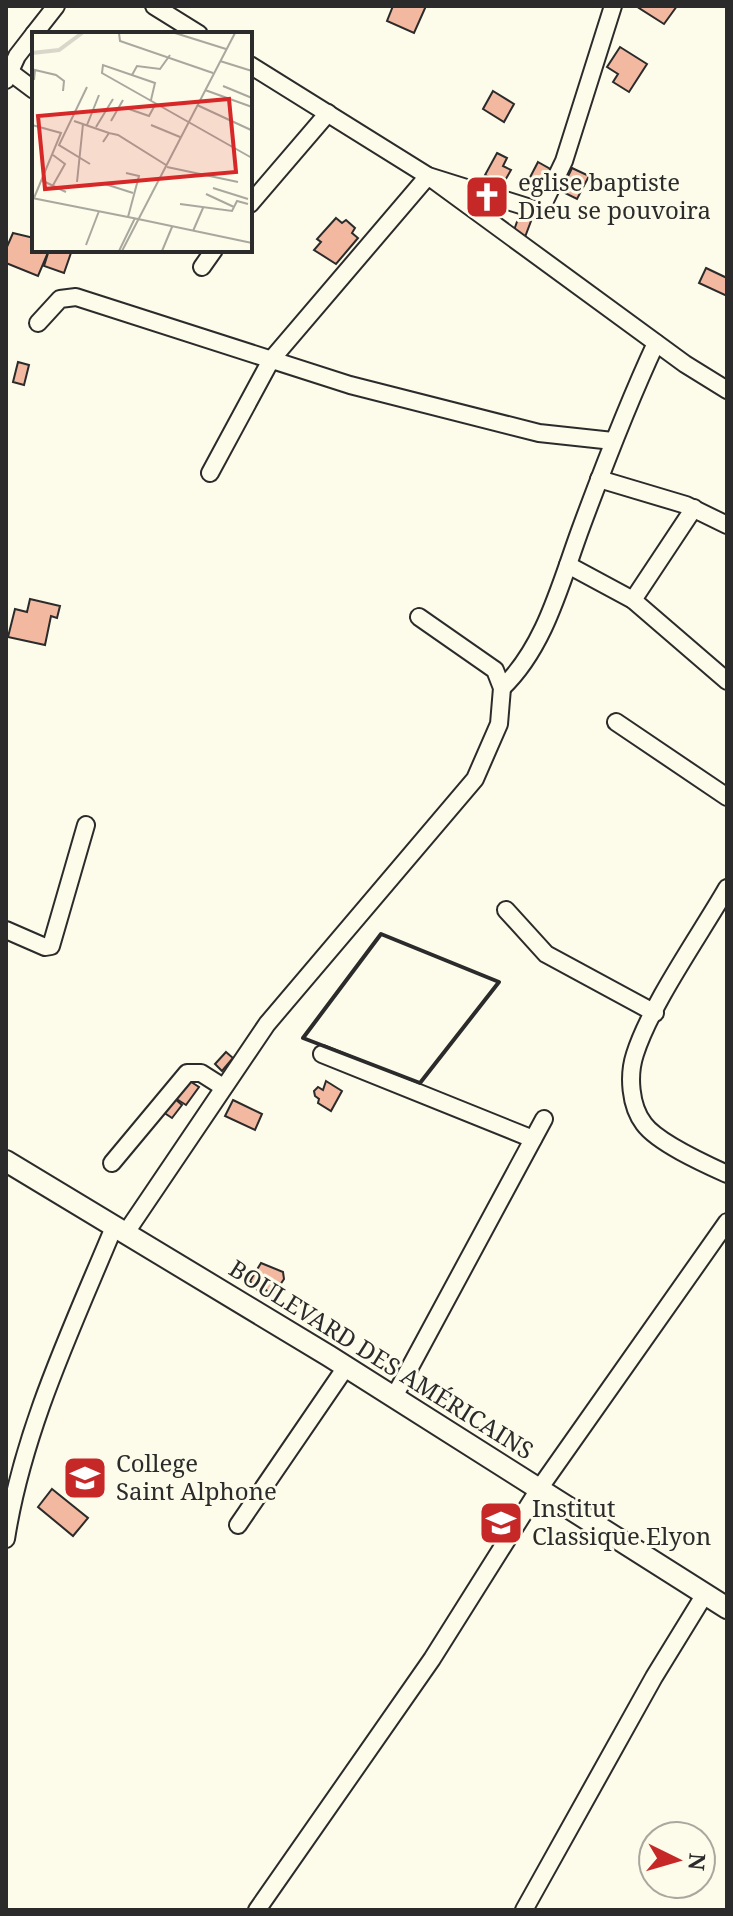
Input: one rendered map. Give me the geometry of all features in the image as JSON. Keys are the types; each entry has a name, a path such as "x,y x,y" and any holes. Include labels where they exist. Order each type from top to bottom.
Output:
{"main road":[{"name":"BOULEVARD DES AMÉRICAINS","path":"6,1161 346,1367 727,1608"}],"street":[{"path":"36,32 56,6"},
{"path":"154,6 196,32"},
{"path":"428,176 540,211 564,161 613,6"},
{"path":"32,37 8,76 32,89"},
{"path":"252,66 428,176 547,260 656,343 727,390"},
{"path":"252,202 328,113"},
{"path":"210,473 271,360 428,176"},
{"path":"202,267 213,252"},
{"path":"38,323 60,299 76,297 350,385 539,433 613,441"},
{"path":"502,688 520,671 535,645 613,441 656,343"},
{"path":"599,479 694,508 727,525"},
{"path":"633,600 694,508"},
{"path":"568,565 633,600 727,681"},
{"path":"6,1539 16,1483 43,1403 119,1230 277,1012 475,779 499,724 502,688 495,670 419,617"},
{"path":"616,722 727,797"},
{"path":"6,930 45,947 54,941 86,825"},
{"path":"727,888 655,1013 635,1054 632,1077 637,1113 646,1127 699,1161 727,1174"},
{"path":"506,910 546,954 655,1013"},
{"path":"322,1054 533,1139"},
{"path":"112,1163 187,1073 201,1073 223,1087"},
{"path":"394,1397 544,1119"},
{"path":"257,1910 432,1659 539,1489 727,1222"},
{"path":"238,1525 346,1367"},
{"path":"524,1910 654,1677 705,1594"}],"building":[{"path":"393,6 426,6 414,33 387,21"},
{"path":"677,6 664,24 639,8"},
{"path":"620,47 647,64 629,92 613,82 618,74 607,67"},
{"path":"493,91 514,104 504,122 483,109"},
{"path":"497,153 507,158 503,166 511,170 503,184 485,175"},
{"path":"538,162 552,170 539,194 525,187"},
{"path":"572,168 589,176 577,199 561,191"},
{"path":"519,216 531,221 525,237 513,233"},
{"path":"336,218 342,223 346,220 355,228 352,233 358,238 336,264 314,250 321,242 317,239"},
{"path":"13,233 32,238 32,252 48,252 38,276 6,263 6,249"},
{"path":"48,252 71,252 64,273 44,266"},
{"path":"706,268 727,278 727,296 699,283"},
{"path":"18,362 29,365 24,385 13,382"},
{"path":"30,599 60,606 57,618 51,616 45,645 8,637 15,609 27,612"},
{"path":"226,1052 233,1058 222,1071 215,1064"},
{"path":"188,1080 199,1087 186,1105 175,1098"},
{"path":"326,1081 342,1091 331,1111 318,1103 314,1091 318,1087 323,1090"},
{"path":"174,1098 182,1105 172,1118 163,1112"},
{"path":"233,1100 262,1114 255,1130 225,1116"},
{"path":"261,1263 283,1272 284,1279 273,1295 266,1290 259,1292 250,1281"},
{"path":"52,1489 88,1518 73,1536 38,1507"}],"wall":[{"path":"381,934 499,982 420,1083 303,1038 381,934"}],"place":[{"name":"eglise baptiste Dieu se pouvoira","path":"487,197"},
{"name":"College Saint Alphone","path":"85,1478"},
{"name":"Institut Classique Elyon","path":"501,1523"}]}
